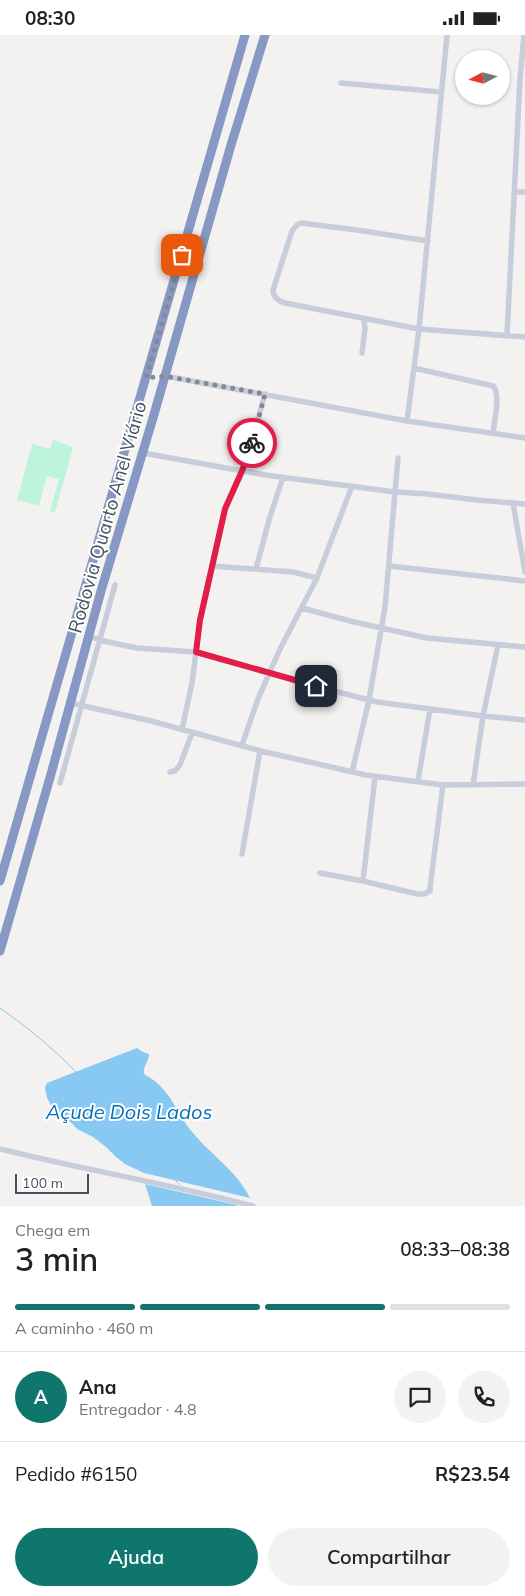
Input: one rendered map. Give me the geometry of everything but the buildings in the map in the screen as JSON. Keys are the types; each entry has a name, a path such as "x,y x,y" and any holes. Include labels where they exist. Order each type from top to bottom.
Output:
{"highway":[{"name":"Rodovia Quarto Anel Viário","path":"0,881 245,35"},
{"name":"Rodovia Quarto Anel Viário","path":"0,951 88,636 264,35"},
{"path":"146,378 164,376"},
{"path":"132,424 149,430"},
{"path":"77,611 94,616"},
{"path":"11,842 30,845"}],"street":[{"path":"408,421 428,241 447,35"},
{"path":"507,335 520,79 524,35"},
{"path":"341,83 441,92"},
{"path":"515,192 525,192"},
{"path":"428,241 301,223 294,227 274,290 276,298 285,303 419,329 525,337"},
{"path":"362,353 365,329 364,319"},
{"path":"414,368 493,386 496,389 497,396 493,433"},
{"path":"164,376 408,421 525,437"},
{"path":"182,729 192,683 200,620 225,509 254,438 265,394"},
{"path":"143,453 242,471 395,492 525,504"},
{"path":"352,772 369,700 382,628 398,458"},
{"path":"256,569 283,477"},
{"path":"242,745 270,673 317,578 352,486"},
{"path":"513,503 523,550 525,572"},
{"path":"212,566 302,573 317,578"},
{"path":"389,566 525,581"},
{"path":"60,783 115,585"},
{"path":"302,608 427,638 525,647"},
{"path":"88,636 138,648 196,652 369,700 525,720"},
{"path":"474,785 483,716 498,645"},
{"path":"70,703 182,729 260,751 375,777 443,785 525,784"},
{"path":"418,781 430,709"},
{"path":"170,772 175,771 180,765 192,733"},
{"path":"242,854 260,751"},
{"path":"363,881 375,777"},
{"path":"320,873 421,895 430,891 443,785"},
{"path":"0,1149 199,1192 253,1206"}],"green space":[{"path":"53,440 73,447 55,513 50,511 59,479 47,476 39,506 17,500 32,444 50,449"}],"water":[{"name":"Açude Dois Lados","path":"137,1048 149,1054 144,1074 154,1080 167,1094 193,1133 231,1172 245,1188 250,1198 144,1173 125,1164 93,1137 77,1129 63,1114 52,1107 47,1098 45,1088 47,1083"},
{"path":"145,1184 237,1205 237,1206 152,1206"}],"waterway":[{"path":"0,1008 40,1038 76,1072"},
{"path":"175,1180 180,1185"}],"way so far":[{"path":"182,255 146,378 164,376 265,394 252,443"}],"route":[{"path":"252,443 225,509 200,620 196,652 316,686"}]}
